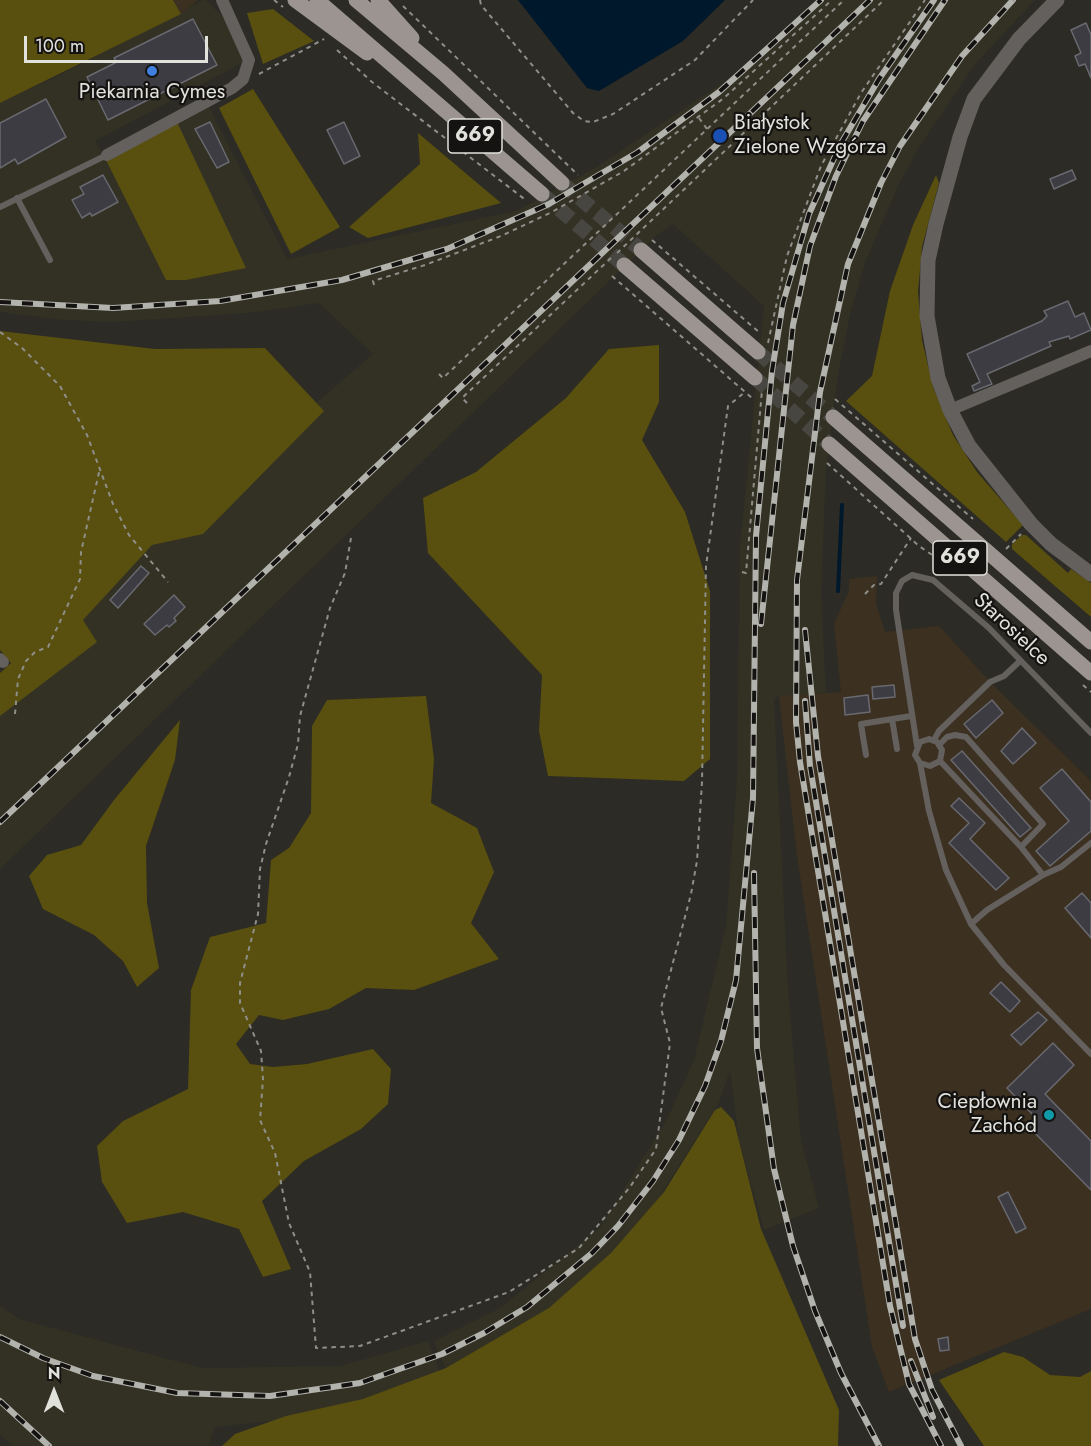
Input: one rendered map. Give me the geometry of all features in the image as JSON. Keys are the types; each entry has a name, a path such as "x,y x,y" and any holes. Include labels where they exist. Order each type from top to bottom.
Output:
{"main road":[{"name":"669","path":"318,0 542,194"},
{"name":"669","path":"356,0 442,73 562,183"},
{"path":"378,0 442,73"},
{"path":"293,6 408,79"},
{"path":"646,245 762,350"},
{"path":"624,265 759,380"},
{"name":"669","path":"833,417 1091,642"},
{"name":"669","path":"829,444 1087,679"}],"street":[{"path":"107,155 232,88 243,79 249,60 222,0"},
{"path":"1057,0 1019,39 974,99 960,137 928,260 927,316 933,359 950,410 969,446 1004,493 1052,544 1091,574"},
{"path":"950,410 1091,351"}],"lane":[{"path":"0,207 107,155"},
{"path":"17,198 50,260"},
{"name":"Starosielce","path":"911,716 896,593 902,581 912,575 922,575 933,580 989,628 1091,733"},
{"path":"920,763 930,766 940,761 942,756 937,742 939,731 990,682 1004,676 1020,660"},
{"path":"866,754 861,724 911,716 917,746 915,755 920,763 929,811 946,870 971,924 1004,965 1091,1054"},
{"path":"892,719 897,749"},
{"path":"917,746 924,740 937,742 955,735 966,737 1043,824 1021,847"},
{"path":"940,761 1021,847 1043,875"},
{"path":"971,924 987,910 1043,875 1061,867 1091,843"}],"path":[{"path":"274,0 293,6"},
{"path":"396,0 578,175"},
{"path":"480,0 481,5 573,113 584,121 593,122 613,114 695,60 753,0"},
{"path":"374,285 373,281 476,246 552,212 624,171 699,118 764,63 832,0"},
{"path":"439,374 443,378 844,0"},
{"path":"467,403 462,398 884,0"},
{"path":"762,350 785,263 816,178 861,93 925,0"},
{"path":"315,32 372,82 527,201"},
{"path":"259,74 324,39"},
{"path":"699,118 707,129"},
{"path":"646,245 760,333"},
{"path":"612,276 752,398"},
{"path":"0,332 22,348 60,386 87,435 113,504 129,535 168,582"},
{"path":"742,572 747,573 759,380"},
{"path":"351,538 345,573 330,608 300,716 298,744 289,777 266,844 260,869 258,914 240,983 240,1003 261,1051 263,1079 260,1120 274,1153 289,1223 310,1272 316,1348 360,1346 509,1292 579,1248 630,1187 656,1149 670,1042 661,1008 691,894 697,861 702,783 706,566 728,406 745,392"},
{"path":"827,464 945,565"},
{"path":"15,714 18,679 26,661 35,652 48,647 80,579 81,552 100,468"},
{"path":"1006,549 1024,531"},
{"path":"865,594 874,585 880,584 911,538"},
{"path":"1087,679 1091,692"}],"shaded area":[{"path":"0,0 173,0 181,14 0,103"},
{"path":"173,0 198,0 181,14"},
{"path":"206,0 223,17 243,57 242,63 95,141 106,160 208,105 287,259 516,211 597,167 730,78 816,0 1035,0 976,63 921,144 899,184 865,263 850,314 837,381 826,470 821,594 826,693 779,696 774,700 788,990 801,1140 819,1208 764,1230 739,1141 730,1070 719,1103 619,1260 450,1380 434,1341 500,1308 600,1228 667,1119 694,1060 726,926 737,779 740,547 764,306 673,224 656,236 0,869 0,676 373,354 319,303 248,313 113,322 63,320 0,312 0,103 60,75"},
{"path":"273,9 314,41 263,64 247,13"},
{"path":"253,89 340,227 291,254 219,108"},
{"path":"177,122 246,268 186,280 166,280 106,160"},
{"path":"418,133 501,203 368,238 349,227 420,164"},
{"path":"936,175 939,183 922,247 918,292 922,340 933,387 953,435 977,472 1023,525 1006,542 846,401 872,376 890,291 913,225"},
{"path":"0,331 155,349 265,348 324,411 203,534 152,545 83,620 97,642 0,716 0,673 11,663 0,650"},
{"path":"659,345 659,402 642,440 685,512 710,591 710,759 684,781 548,776 539,731 542,675 428,553 423,498 476,472 566,398 609,349"},
{"path":"1022,535 1026,535 1068,573 1071,569 1091,583 1091,617 1012,549 1012,544"},
{"path":"877,576 876,603 885,632 939,626 990,682 1091,781 1091,1309 889,1392 872,1347 797,856 779,696 841,692 834,624 849,591 849,579"},
{"path":"426,696 434,759 431,803 477,828 494,872 471,923 499,959 414,990 366,988 329,1009 283,1020 259,1015 236,1044 250,1064 273,1067 307,1064 373,1049 391,1069 388,1104 361,1129 304,1161 262,1201 291,1269 263,1277 239,1229 183,1212 127,1223 102,1182 97,1146 123,1121 188,1089 191,990 210,937 266,923 271,860 289,848 311,813 312,726 327,700"},
{"path":"180,720 175,760 146,846 147,903 159,968 137,987 123,961 94,935 43,909 29,876 47,855 81,845 114,800"},
{"path":"721,1107 734,1121 761,1229 839,1410 838,1446 222,1446 235,1434 286,1416 363,1399 446,1368 549,1308 611,1253 664,1192 715,1110"},
{"path":"0,1306 19,1319 202,1368 341,1366 428,1341 444,1382 351,1412 215,1427 208,1446 13,1446 0,1435"},
{"path":"1004,1352 1023,1357 1050,1375 1080,1377 1091,1371 1091,1446 984,1446 939,1380"}],"water":[{"path":"518,0 725,0 683,41 599,91 587,88"}],"building":[{"name":"Piekarnia Cymes","path":"193,19 217,65 108,120 87,77 117,62 114,58"},
{"path":"1086,23 1091,35 1091,78 1085,64 1079,66 1075,56 1081,53 1071,30"},
{"path":"46,99 66,137 18,164 15,159 0,168 0,123"},
{"path":"210,122 229,162 217,168 195,129"},
{"path":"344,122 360,156 344,164 327,130"},
{"path":"1072,170 1076,179 1054,189 1050,179"},
{"path":"103,175 118,202 92,216 90,213 82,218 72,200 84,194 80,187"},
{"path":"1068,301 1075,317 1084,313 1091,330 1070,339 1069,336 1049,342 1051,346 987,374 992,384 974,391 972,386 980,382 967,354 1042,321 1047,316 1044,311"},
{"path":"141,566 149,573 118,608 110,600"},
{"path":"174,595 185,607 174,618 176,621 155,635 144,624"},
{"path":"894,685 895,697 873,699 872,687"},
{"path":"868,695 870,712 845,715 844,698"},
{"path":"992,700 1003,713 976,738 964,724"},
{"path":"1022,728 1036,743 1013,764 1001,751"},
{"path":"962,751 1031,828 1020,837 951,760"},
{"path":"1062,769 1091,802 1091,831 1050,866 1036,851 1069,821 1040,788"},
{"path":"959,798 985,823 970,839 1009,878 996,890 949,843 969,823 951,806"},
{"path":"1082,893 1091,903 1091,938 1065,908"},
{"path":"1001,982 1020,1001 1010,1012 990,993"},
{"path":"1038,1012 1047,1020 1021,1045 1011,1035"},
{"name":"Ciepłownia Zachód","path":"1053,1043 1074,1065 1045,1094 1091,1141 1091,1190 1029,1127 1037,1119 1007,1088"},
{"path":"1008,1192 1026,1228 1016,1233 998,1197"},
{"path":"948,1337 949,1350 940,1351 938,1339"}],"waterway":[{"path":"838,591 842,505"}],"tunnel":[{"path":"562,183 641,250"},
{"path":"542,194 624,265"},
{"path":"758,352 833,417"},
{"path":"755,378 829,444"}],"railway":[{"path":"0,302 113,308 220,301 342,280 447,249 549,204 638,152 719,92 821,0"},
{"path":"0,822 870,0"},
{"path":"0,1337 43,1358 93,1376 177,1393 270,1396 360,1383 442,1354 484,1333 527,1307 592,1253 618,1226 653,1181 679,1140 705,1086 721,1041 736,980 753,798 756,536 772,371 783,303 809,214 840,145 879,79 934,0"},
{"path":"761,624 793,325 810,246 836,176 863,121 945,0"},
{"path":"941,1446 909,1384 890,1306 800,762 796,722 797,580 820,392 848,264 881,183 900,146 962,56 1013,0"},
{"path":"805,630 818,756 915,1339 932,1390 961,1446"},
{"path":"805,701 810,766 903,1326"},
{"path":"754,873 757,1048 774,1169 793,1246 815,1311 841,1373 879,1446"},
{"path":"911,1361 933,1417"},
{"path":"0,1401 49,1446"}],"place":[{"name":"Piekarnia Cymes","path":"152,71"},
{"name":"Białystok Zielone Wzgórza","path":"720,136"},
{"name":"Ciepłownia Zachód","path":"1049,1115"}]}
